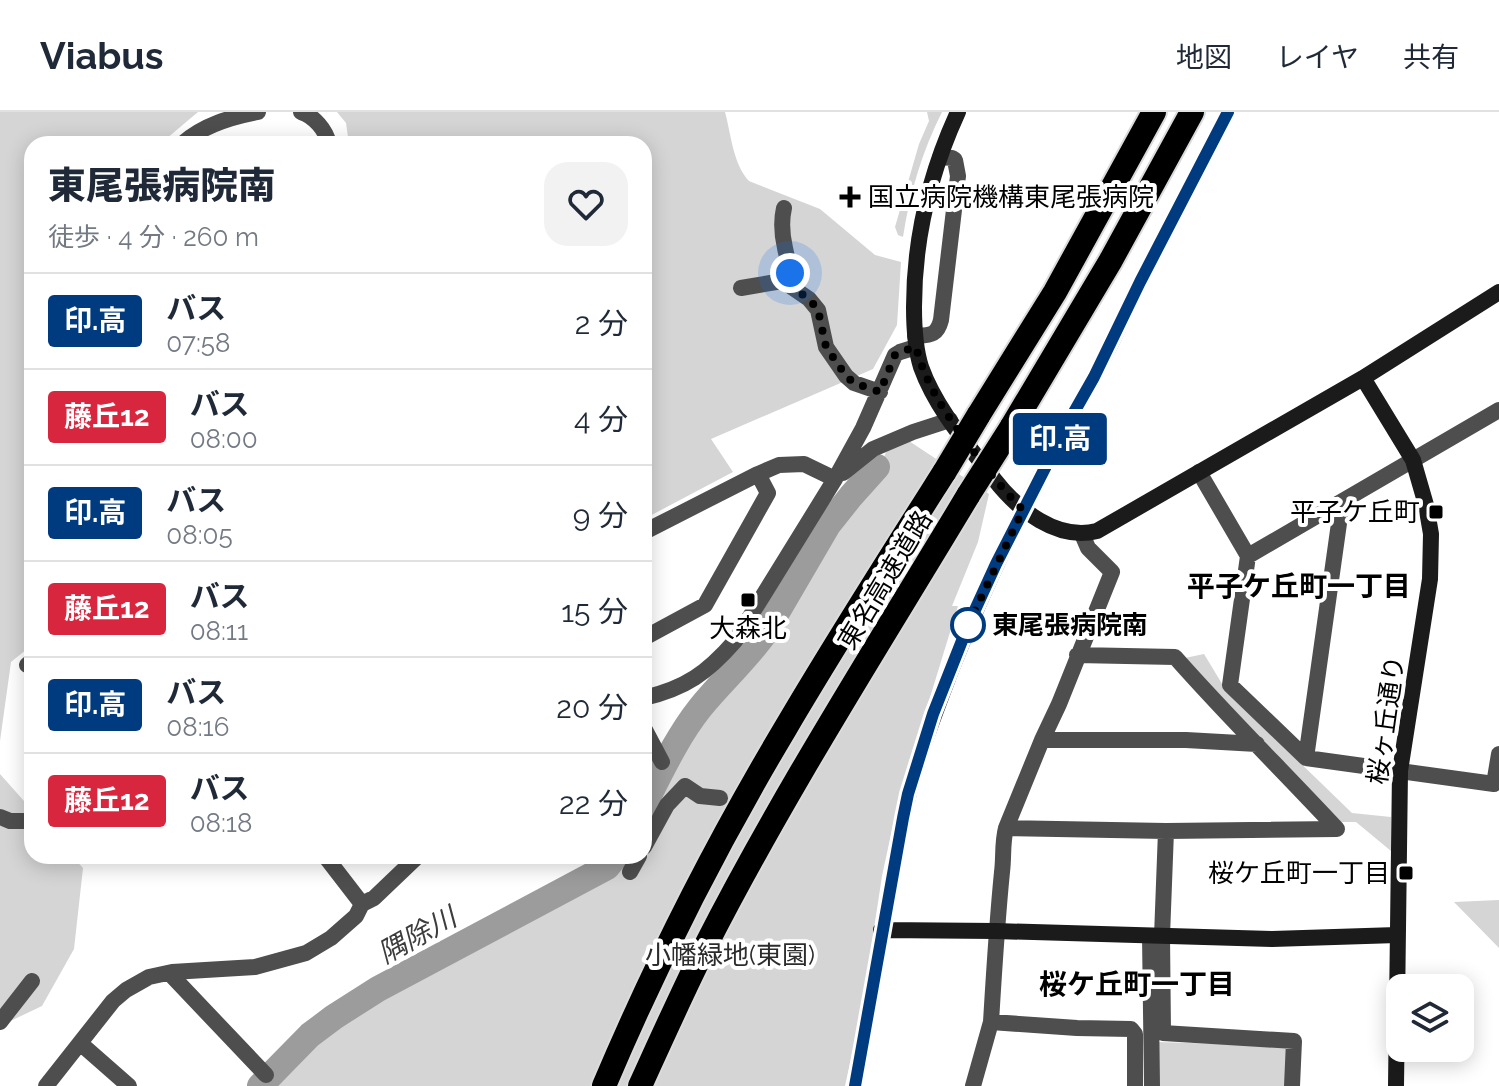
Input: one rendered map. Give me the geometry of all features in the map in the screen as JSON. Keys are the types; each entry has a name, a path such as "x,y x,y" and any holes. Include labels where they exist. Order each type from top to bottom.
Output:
{"highway":[{"name":"東名高速道路","path":"604,1086 658,966 725,835 784,731 1055,292 1154,112"},
{"name":"東名高速道路","path":"640,1086 704,948 809,760 1111,260 1192,112"}],"street":[{"path":"192,136 235,116 258,112"},
{"path":"301,112 310,115 327,136"},
{"path":"958,112 928,194 915,262 916,342 921,368 950,420 1001,489 1023,510 1059,530 1082,534 1097,531 1363,378 1499,292"},
{"path":"855,1086 908,794 929,725 969,623 1023,510 1228,112"},
{"path":"652,696 667,693 696,678 715,664 735,641 835,479 880,392 895,355 939,329 958,176 955,160 940,157"},
{"path":"784,208 783,233 790,286 809,299 818,310 826,347 846,376 854,383 880,392"},
{"path":"741,288 788,280"},
{"name":"桜ヶ丘通り","path":"1363,378 1413,460 1431,534 1430,579 1400,771 1396,1086"},
{"path":"1248,556 1413,460 1498,417"},
{"path":"835,479 873,449 950,420"},
{"path":"652,528 779,465 804,464 835,479"},
{"path":"1199,472 1248,556 1230,685 1306,758 1494,784 1499,754"},
{"path":"652,634 705,605 768,493 758,474"},
{"path":"1306,758 1342,502"},
{"path":"973,1086 991,1022 1003,839 1112,572 1088,548 1082,534"},
{"path":"1006,828 1166,831 1337,829 1175,657 1077,655"},
{"path":"1042,740 1186,740 1257,744"},
{"path":"652,743 662,762"},
{"path":"652,832 667,805 685,786 700,796 720,798"},
{"path":"0,817 24,821"},
{"path":"1152,1086 1156,936 1166,831"},
{"path":"331,864 362,904"},
{"path":"46,1086 113,1001 126,990 149,977 172,972 255,967 306,953 331,938 356,916 362,904 374,898 410,864"},
{"path":"630,872 634,864"},
{"path":"881,930 1272,939 1397,935"},
{"path":"1156,936 1163,1033 1294,1041 1292,1086"},
{"path":"172,972 173,977 266,1075"},
{"path":"0,1022 32,981"},
{"path":"991,1022 1131,1029 1135,1034 1135,1086"},
{"path":"80,1043 129,1086"}],"green space":[{"path":"0,112 198,112 170,136 24,136 24,651 11,662 0,741"},
{"path":"337,112 725,112 736,157 749,181 820,209 875,255 901,262 897,325 873,369 711,439 733,472 652,515 652,136 348,136 346,123"},
{"path":"927,112 942,112 918,173 903,237 898,235 895,227 919,144 929,121"},
{"name":"小幡緑地(東園)","path":"909,441 989,494 978,542 952,606 958,606 898,802 882,876 862,1008 845,1086 268,1086 270,1074 285,1049 330,1014 397,974 606,864 652,864 652,802 674,760 706,709 766,638 833,526 879,470 886,452"},
{"path":"1204,654 1227,692 1352,813 1391,817 1391,851 1356,822 1337,822 1185,658"},
{"path":"0,774 24,801 24,864 79,864 83,868 74,949 42,1006 0,1026"},
{"path":"1499,900 1499,948 1454,902"},
{"path":"1158,1042 1286,1046 1286,1086 1159,1086"}],"waterway":[{"name":"隅除川","path":"652,790 692,719 765,633 828,525 877,467"},
{"name":"隅除川","path":"260,1086 310,1035 378,989 609,864"}],"bus line":[{"name":"印.高","path":"855,1086 908,794 933,714 996,564 1228,112"}],"place":[{"name":"国立病院機構東尾張病院","path":"850,197"},
{"name":"平子ケ丘町","path":"1436,512"},
{"name":"大森北","path":"748,600"},
{"name":"東尾張病院南","path":"968,625"},
{"name":"桜ケ丘町一丁目","path":"1406,873"}],"district":[{"name":"平子ケ丘町一丁目","path":"1299,586"},
{"name":"桜ケ丘町一丁目","path":"1137,984"}],"route":[{"path":"790,273 790,286 809,299 818,310 826,347 854,383 880,392 895,355 916,347 921,368 946,415 1001,489 1023,510 968,625"}]}
